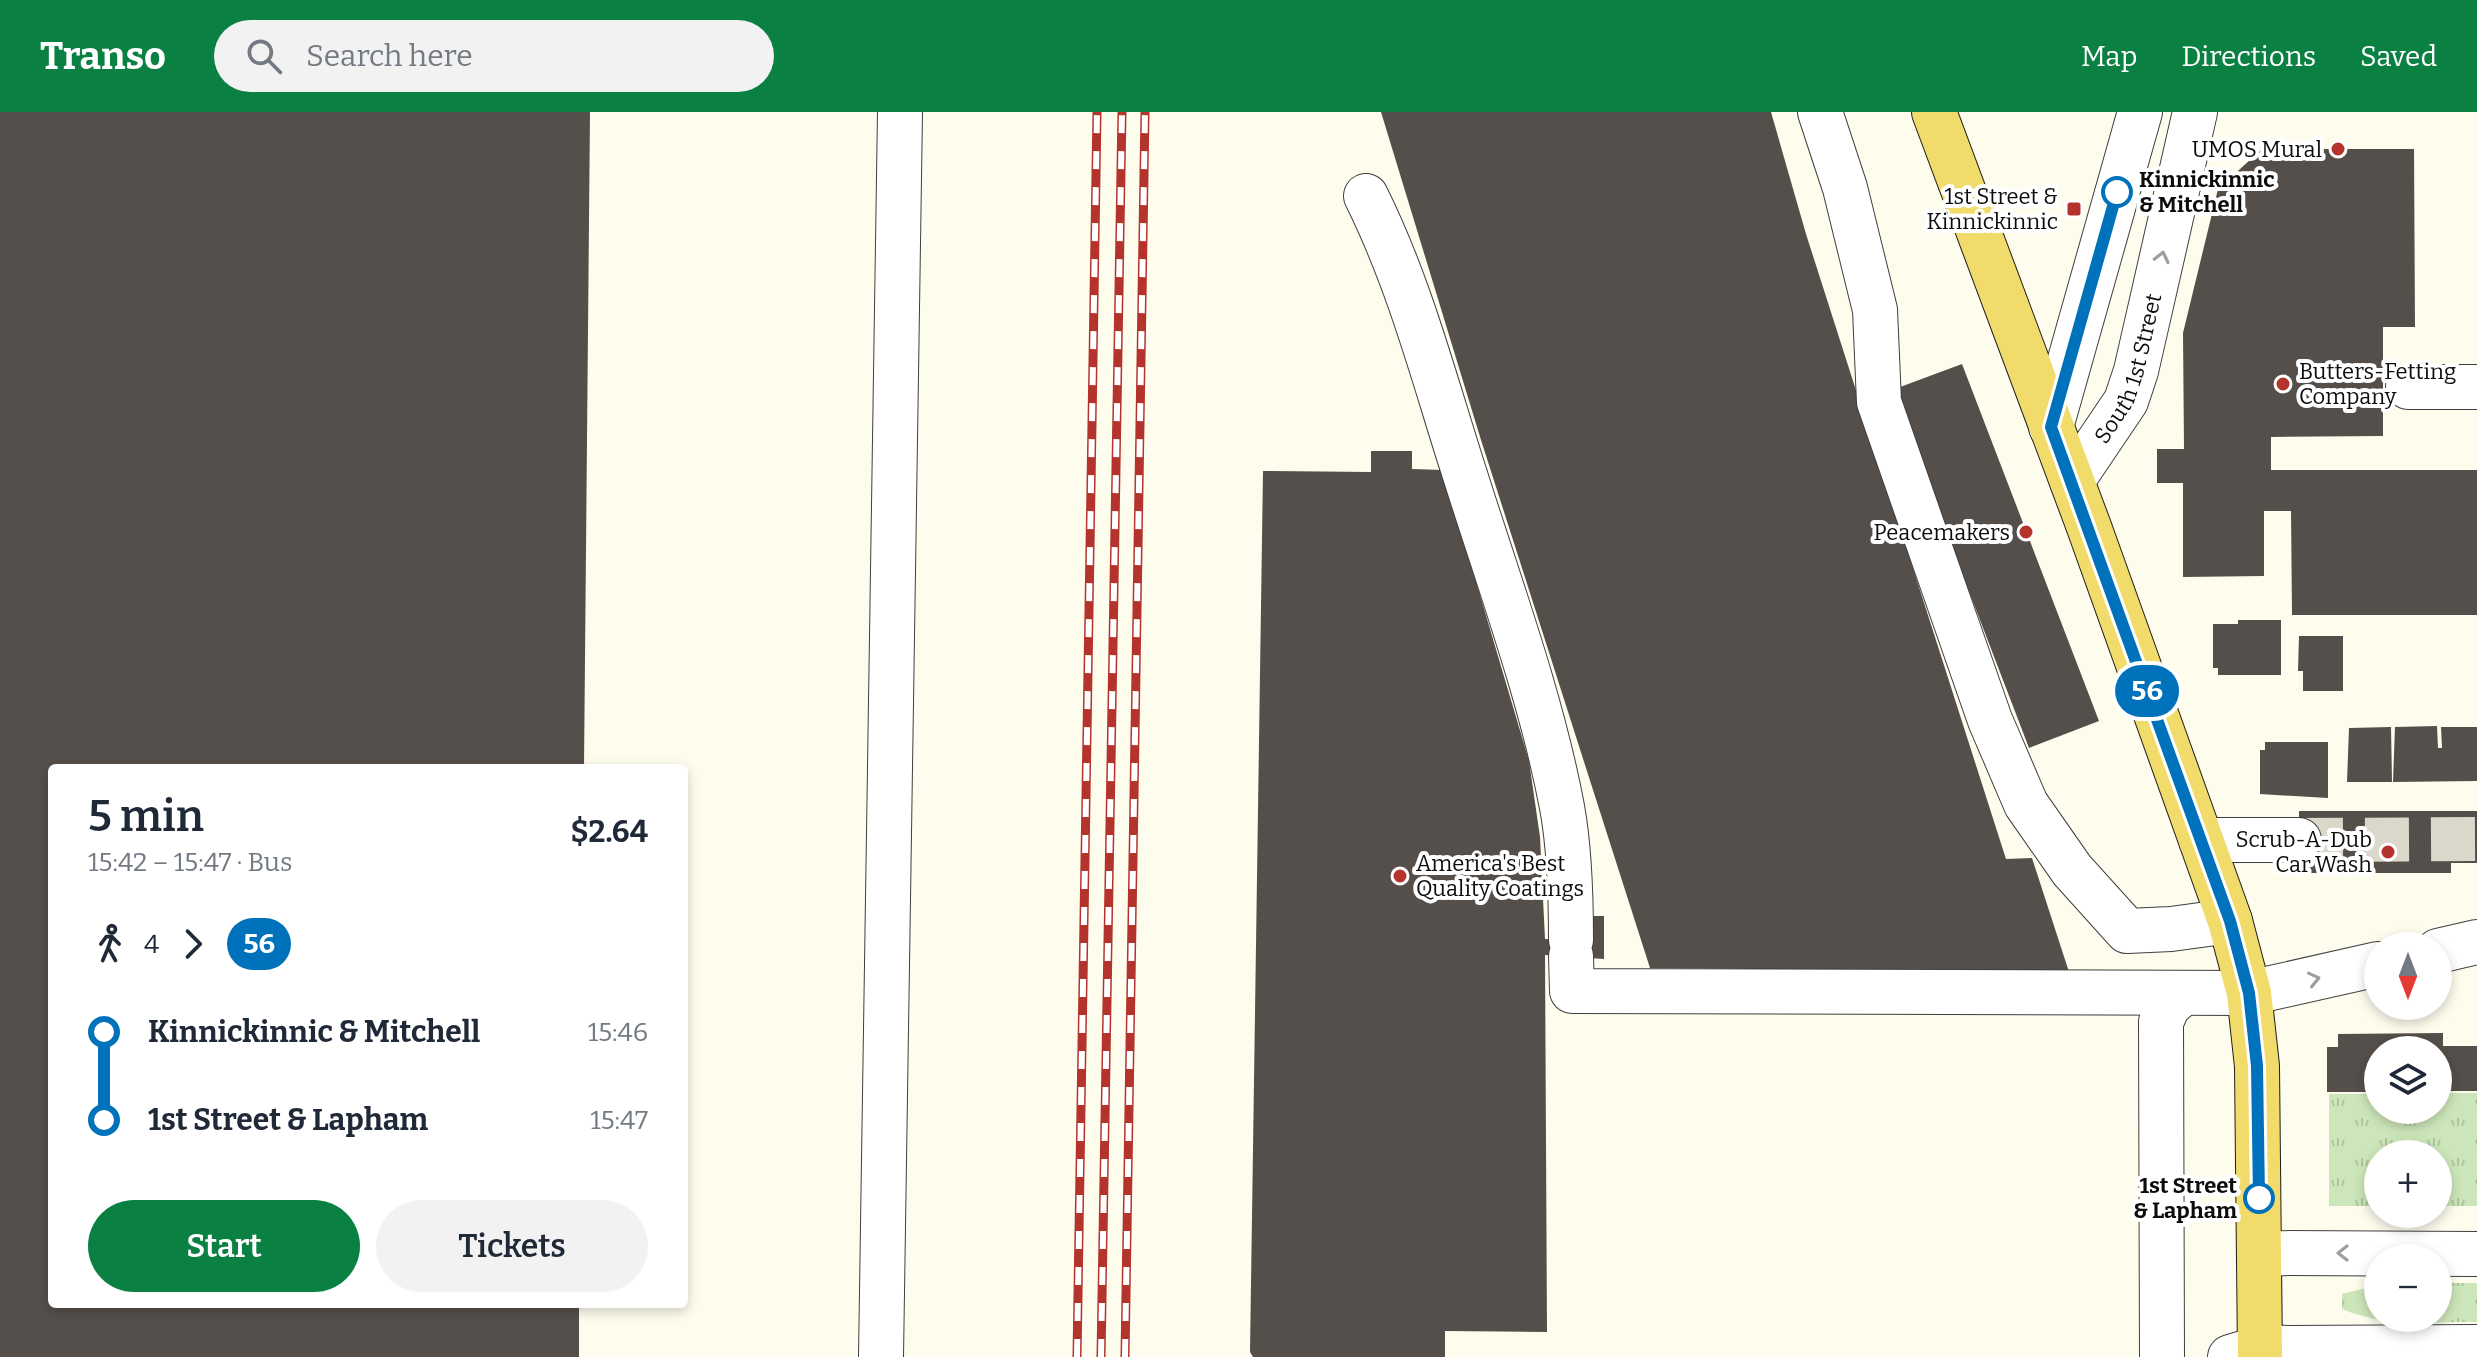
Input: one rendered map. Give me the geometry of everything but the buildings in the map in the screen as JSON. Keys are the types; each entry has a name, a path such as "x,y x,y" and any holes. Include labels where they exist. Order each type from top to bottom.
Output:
{"main road":[{"path":"1934,112 2072,481 2230,921 2249,993 2257,1066 2259,1253 2250,1354"}],"street":[{"path":"881,1357 900,112"},
{"path":"1820,112 1845,188 1875,310 1879,402 1990,720 2026,804 2072,870 2127,931 2230,921"},
{"path":"2051,427 2140,112"},
{"name":"South 1st Street","path":"2072,481 2126,401 2136,371 2195,112"},
{"path":"1366,196 1387,238 1397,267 1546,738 1563,809 1570,884 1572,991 2249,993 2364,967"},
{"path":"2408,387 2477,387"},
{"path":"2201,840 2299,840"},
{"path":"2452,948 2477,942"},
{"path":"2162,1357 2161,1022 2168,1006 2183,993"},
{"path":"2259,1253 2477,1254"},
{"path":"2250,1354 2477,1347"}],"green space":[{"path":"2452,1093 2477,1093 2477,1206 2452,1206 2452,1140 2364,1140 2364,1206 2329,1206 2329,1094 2364,1094 2364,1124 2452,1124"},
{"path":"2452,1283 2477,1283 2477,1322 2452,1322"},
{"path":"2364,1288 2364,1316 2342,1309 2342,1294"}],"tunnel":[{"path":"2299,840 2477,839"}],"railway":[{"path":"1077,1357 1097,112"},
{"path":"1101,1357 1122,112"},
{"path":"1125,1357 1145,112"}],"bus line":[{"name":"56","path":"2117,192 2051,427 2230,921 2249,993 2257,1066 2259,1198"}],"place":[{"name":"UMOS Mural","path":"2338,149"},
{"name":"Kinnickinnic & Mitchell","path":"2117,192"},
{"name":"1st Street & Kinnickinnic","path":"2074,209"},
{"name":"Butters-Fetting Company","path":"2283,384"},
{"name":"Peacemakers","path":"2026,532"},
{"name":"Scrub-A-Dub Car Wash","path":"2388,852"},
{"name":"America's Best Quality Coatings","path":"1400,876"},
{"name":"1st Street & Lapham","path":"2259,1198"}]}
